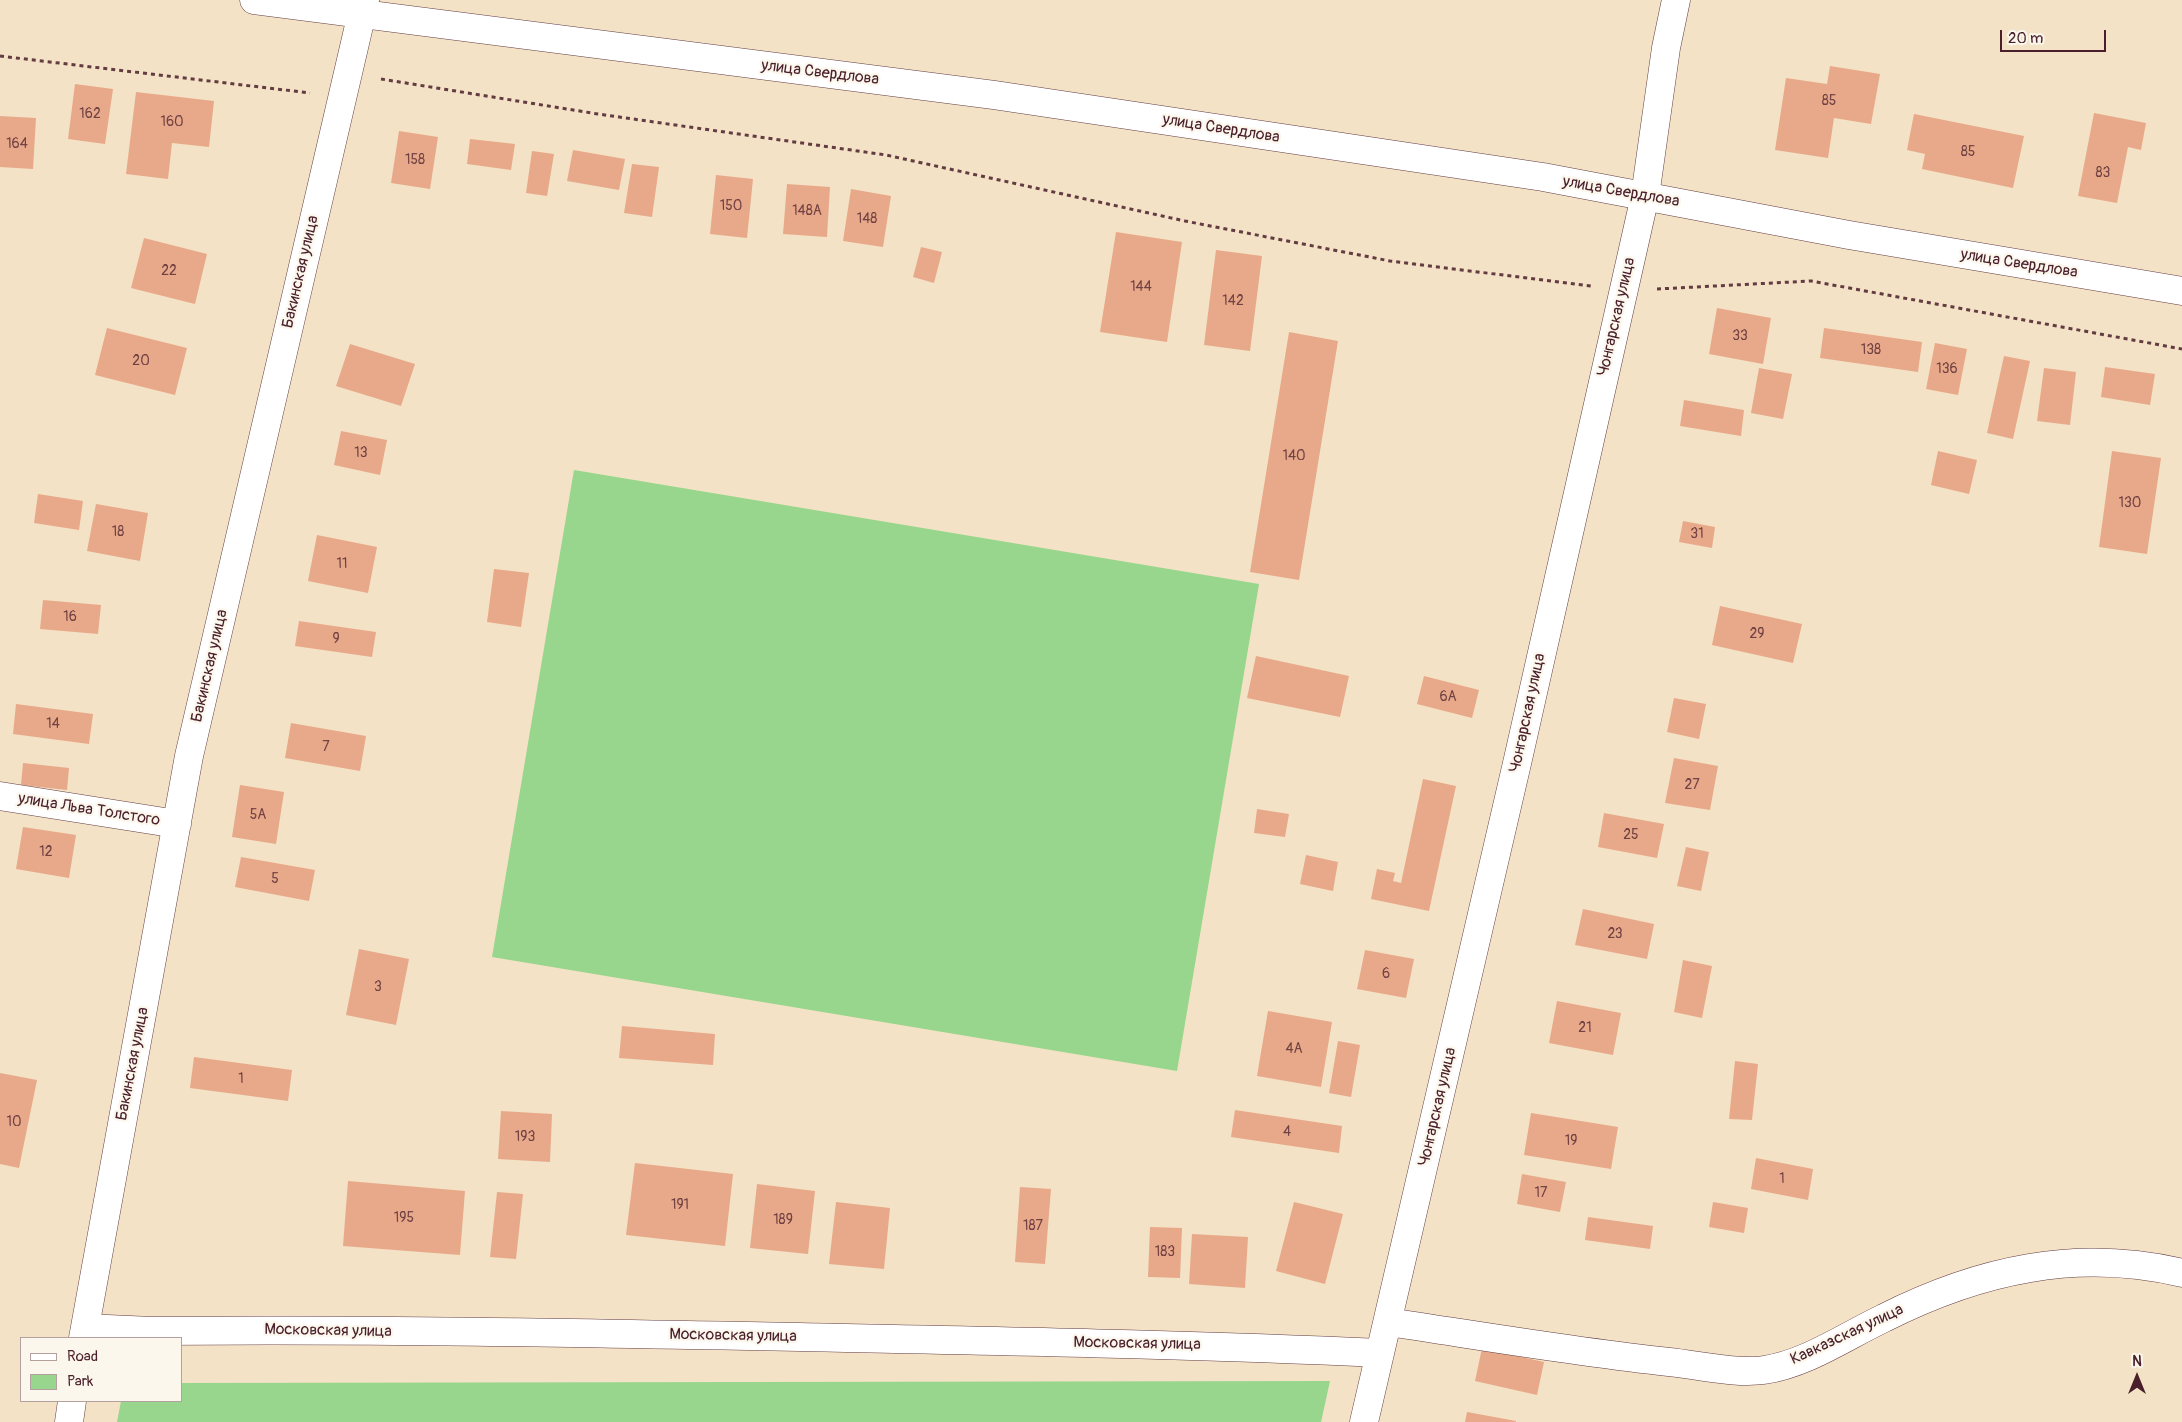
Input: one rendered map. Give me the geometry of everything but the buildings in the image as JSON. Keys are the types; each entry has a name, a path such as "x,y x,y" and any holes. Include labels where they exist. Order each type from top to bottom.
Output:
{"street":[{"name":"улица Свердлова","path":"254,0 363,6 412,21 994,95 1533,176 1849,235 2182,291"},
{"name":"Чонгарская улица","path":"1364,1422 1518,759 1645,196 1666,48 1676,0"},
{"name":"Бакинская улица","path":"84,1333 192,747 305,251 347,84 363,6"},
{"name":"улица Льва Толстого","path":"0,796 177,824"},
{"name":"Кавказская улица","path":"1388,1322 1596,1354 1762,1370 1802,1358 1905,1307 1944,1291 2033,1267 2060,1263 2116,1262 2147,1265 2182,1273"},
{"name":"Московская улица","path":"84,1333 152,1331 551,1333 1264,1347 1380,1352"},
{"path":"68,1422 72,1402"}],"path":[{"path":"0,56 321,94 347,84 375,78 598,114 886,155 1185,221 1390,261 1623,290 1811,282 2182,349"}],"green space":[{"path":"574,470 1259,584 1177,1071 492,957"},
{"path":"1330,1381 1321,1422 117,1422 121,1402 182,1402 182,1383"}]}
